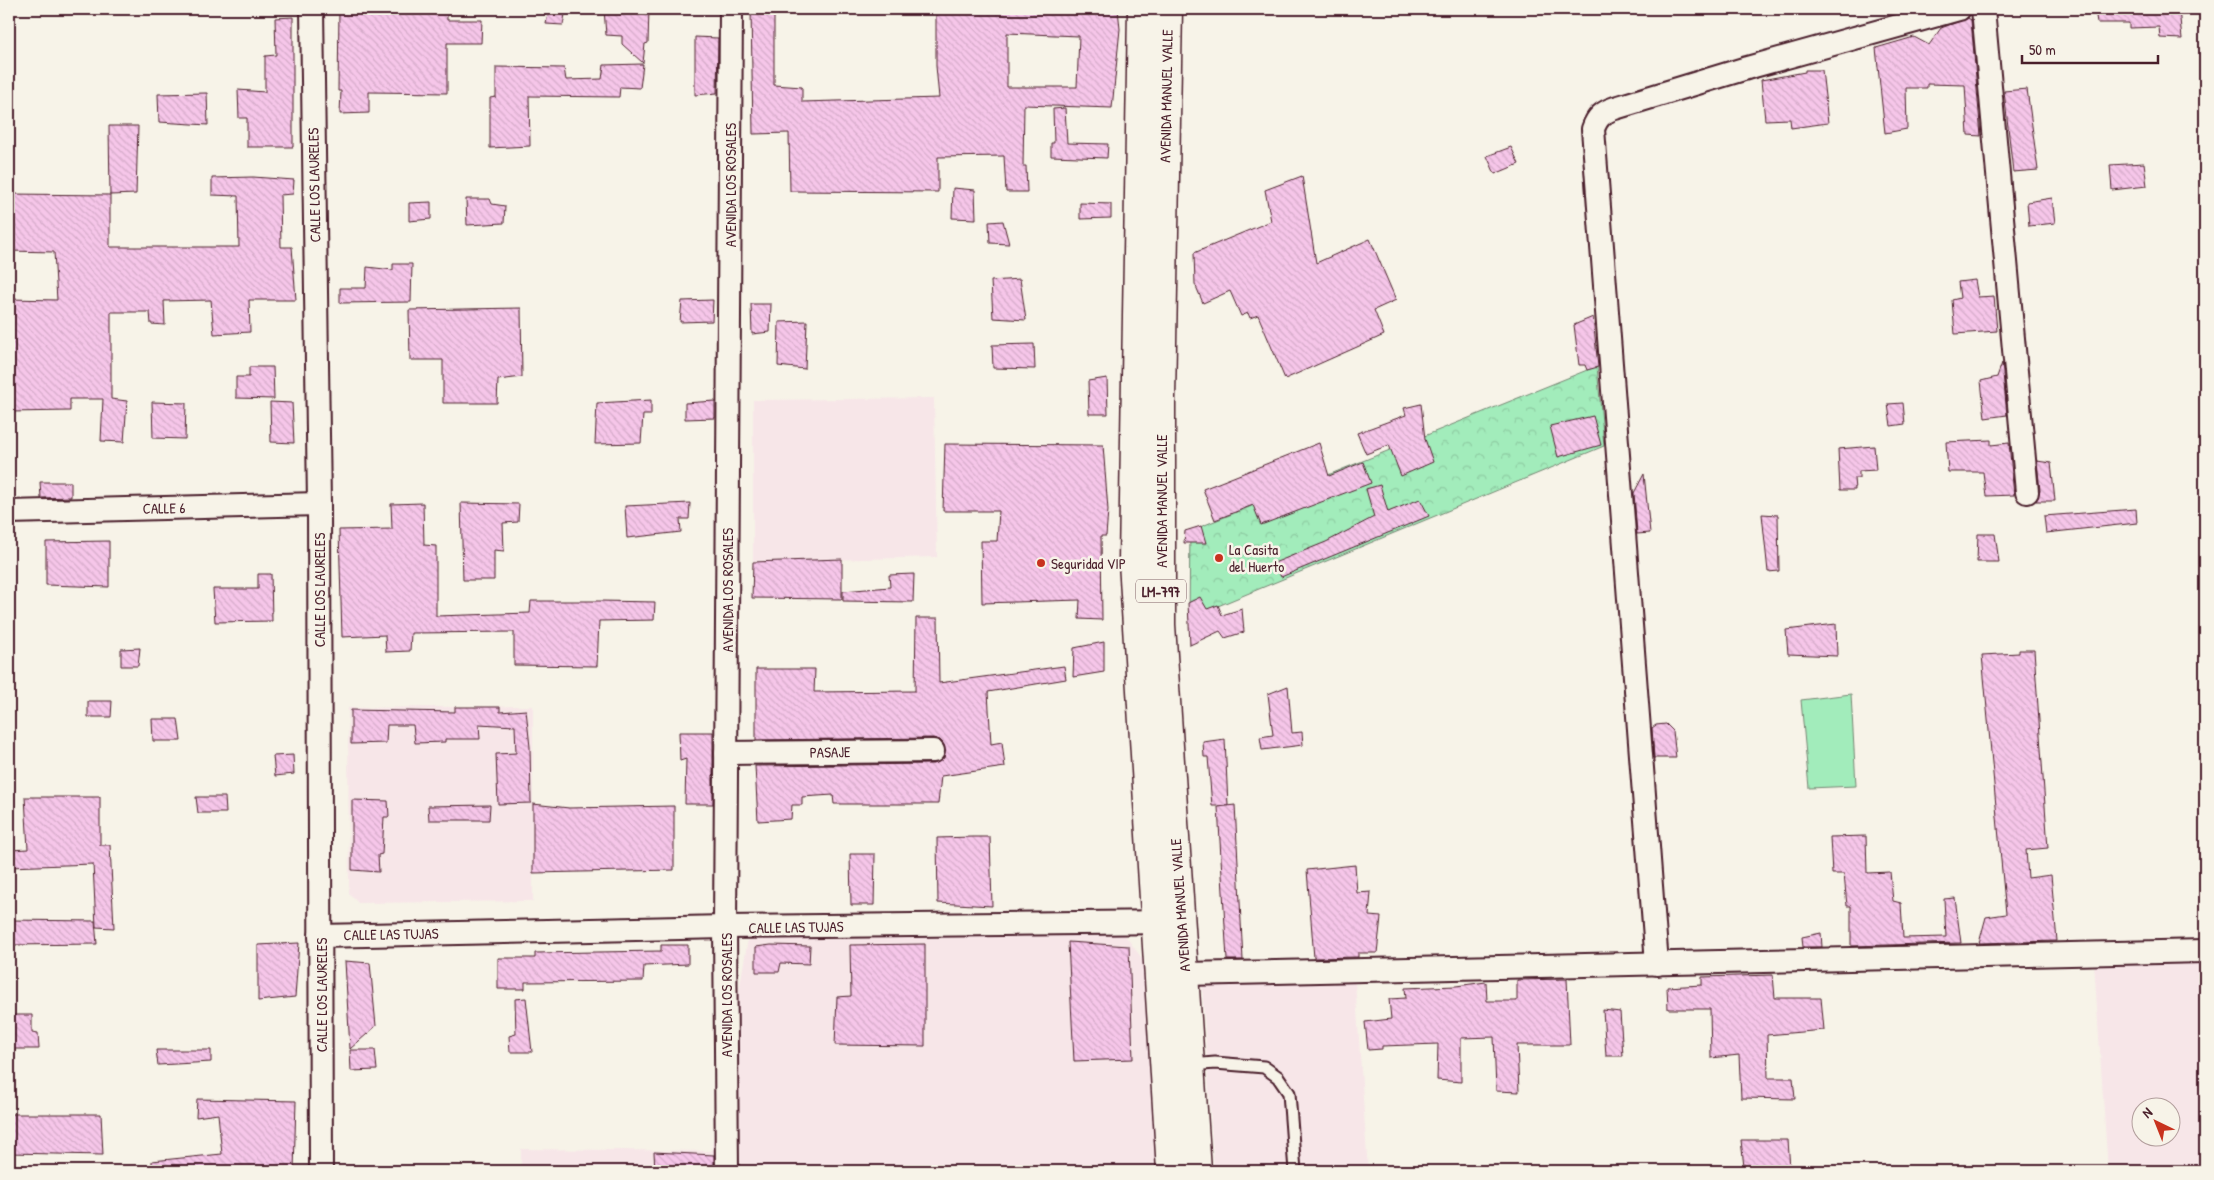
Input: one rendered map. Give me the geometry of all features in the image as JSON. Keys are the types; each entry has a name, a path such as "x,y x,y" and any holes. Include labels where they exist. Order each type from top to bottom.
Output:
{"main road":[{"name":"AVENIDA MANUEL VALLE","path":"1142,9 1134,562 1168,922 1185,974 1197,1171"},
{"name":"AVENIDA MANUEL VALLE","path":"1168,9 1161,398 1161,625 1168,922 1171,1171"}],"street":[{"name":"CALLE LOS LAURELES","path":"312,9 319,504 321,1171"},
{"name":"AVENIDA LOS ROSALES","path":"727,1171 725,927 731,9"},
{"path":"1657,964 1593,129 1595,122 1606,111 1615,108 1747,68 1959,9"},
{"path":"1983,9 2027,492"},
{"name":"CALLE 6","path":"9,512 319,504"},
{"name":"PASAJE","path":"726,753 933,751"},
{"name":"CALLE LAS TUJAS","path":"320,936 725,927 1168,922"},
{"path":"1185,974 2205,951"}],"lane":[{"path":"1191,1065 1215,1063 1264,1067 1278,1077 1289,1092 1295,1171"}],"shaded area":[{"path":"934,398 937,557 753,562 753,400"},
{"path":"533,706 533,901 358,903 349,893 348,708"},
{"path":"1124,934 1147,965 1157,1171 521,1171 521,1149 711,1151 748,939"},
{"path":"2205,962 2205,1171 2108,1171 2094,963"},
{"path":"1355,981 1368,1171 1214,1171 1202,986"}],"green space":[{"path":"1597,366 1604,446 1189,618 1190,531"},
{"path":"1851,694 1856,786 1809,788 1801,700"}],"building":[{"path":"339,9 447,9 447,20 482,20 481,43 447,43 447,93 369,92 369,113 340,114 341,91 338,91"},
{"path":"549,9 566,9 563,25 546,24"},
{"path":"604,9 649,9 648,43 645,44 643,63 622,44 622,36 606,35"},
{"path":"751,9 774,9 774,85 802,87 802,102 939,98 936,66 936,9 1118,9 1120,29 1112,108 1024,105 1023,166 1026,166 1027,192 1006,192 1004,156 938,157 938,192 790,191 789,133 753,134","holes":["1007,33 1079,36 1077,87 1007,87"]},
{"path":"2095,9 2179,9 2182,39 2160,38 2159,27 2129,28 2129,23 2097,23"},
{"path":"293,17 293,147 247,147 247,118 239,118 238,90 265,92 265,56 276,55 275,18"},
{"path":"1968,18 1971,20 1981,136 1968,135 1965,85 1927,84 1927,88 1906,88 1907,129 1885,133 1876,48 1914,37 1929,45 1941,28"},
{"path":"695,37 718,38 717,93 695,95"},
{"path":"643,64 640,88 620,87 619,97 529,96 530,146 490,148 490,98 496,97 496,67 564,68 566,80 602,79 604,65"},
{"path":"1805,70 1822,70 1828,123 1791,128 1790,119 1765,120 1761,80 1805,72"},
{"path":"2027,89 2038,170 2013,172 2004,91"},
{"path":"207,93 208,125 159,122 158,94"},
{"path":"1065,108 1067,143 1108,144 1107,158 1051,156 1051,143 1054,143 1053,109"},
{"path":"109,126 138,126 136,194 110,195"},
{"path":"1511,147 1519,164 1495,174 1487,156"},
{"path":"2144,163 2147,186 2112,190 2110,165"},
{"path":"1302,176 1316,263 1370,239 1396,300 1374,310 1384,335 1285,379 1258,315 1250,318 1248,313 1241,316 1230,291 1203,303 1195,284 1194,253 1271,221 1265,190"},
{"path":"253,177 294,180 293,194 280,195 281,247 292,247 296,300 249,300 250,332 214,334 211,300 164,301 165,325 151,324 150,312 111,312 111,399 127,401 124,442 101,441 103,399 70,399 70,411 9,412 9,299 57,300 54,252 9,251 9,194 110,195 110,247 239,247 238,196 212,195 212,178"},
{"path":"953,188 975,190 976,219 952,218"},
{"path":"2052,198 2055,223 2029,226 2027,202"},
{"path":"466,199 490,199 492,204 505,206 504,223 467,225"},
{"path":"431,202 431,219 409,221 409,203"},
{"path":"1080,203 1111,204 1111,218 1080,219"},
{"path":"1003,221 1009,244 990,243 989,222"},
{"path":"393,264 412,264 411,302 340,303 340,288 366,288 367,267 393,270"},
{"path":"1020,279 1026,320 993,318 991,281"},
{"path":"1975,280 1978,297 1994,296 1997,331 1955,334 1952,300 1960,298 1958,282"},
{"path":"713,300 712,321 680,322 682,301"},
{"path":"751,304 771,304 770,332 752,334"},
{"path":"521,308 522,377 498,380 497,403 443,403 443,360 410,360 409,310"},
{"path":"1593,317 1598,367 1587,370 1585,365 1579,365 1574,325"},
{"path":"807,321 805,369 778,366 779,322"},
{"path":"1034,344 1035,369 993,368 992,345"},
{"path":"2002,363 2007,415 1985,418 1981,381 1997,377"},
{"path":"249,367 273,367 274,399 236,398 236,377 249,377"},
{"path":"1107,378 1108,414 1089,414 1088,381"},
{"path":"651,400 651,415 643,415 641,443 595,444 597,403"},
{"path":"715,401 715,418 685,419 685,403"},
{"path":"152,402 186,403 185,439 153,438"},
{"path":"270,402 292,403 294,443 271,442"},
{"path":"1903,403 1905,424 1891,426 1888,404"},
{"path":"1421,404 1425,439 1433,462 1401,476 1389,445 1366,454 1357,433 1406,415 1404,408"},
{"path":"1593,416 1601,445 1558,457 1550,426"},
{"path":"1991,440 1991,445 2009,443 2014,495 1986,496 1983,472 1948,472 1946,442"},
{"path":"1319,443 1329,476 1363,462 1371,483 1261,525 1253,505 1215,520 1203,489"},
{"path":"945,444 1103,445 1108,510 1106,536 1101,536 1102,620 1079,619 1080,600 982,603 981,541 997,541 999,511 943,511"},
{"path":"1874,446 1876,470 1859,471 1859,478 1854,478 1855,490 1840,490 1838,449"},
{"path":"2037,461 2051,463 2055,501 2036,501 2040,491"},
{"path":"1644,474 1650,533 1637,534 1634,493"},
{"path":"40,482 71,482 71,497 41,498"},
{"path":"1380,485 1388,512 1420,499 1429,516 1281,577 1274,563 1326,542 1374,517 1366,489"},
{"path":"423,503 424,545 436,546 436,616 530,613 531,601 655,602 654,620 599,621 597,666 514,665 514,632 411,633 410,651 386,652 385,635 342,637 339,530 392,529 391,504"},
{"path":"461,503 519,504 518,522 503,523 504,551 494,550 494,580 463,580"},
{"path":"690,503 689,519 680,519 681,532 627,538 625,506"},
{"path":"2136,509 2137,523 2046,533 2044,516"},
{"path":"1762,514 1778,515 1779,571 1768,572"},
{"path":"1201,526 1206,543 1184,543 1185,531"},
{"path":"1978,534 1995,534 1999,562 1977,562"},
{"path":"109,541 109,587 46,585 46,542"},
{"path":"842,559 842,599 752,598 753,562"},
{"path":"258,574 271,574 272,621 215,622 213,589 258,589"},
{"path":"914,574 913,602 843,601 843,591 890,587 889,575"},
{"path":"1200,597 1207,609 1218,605 1222,615 1242,609 1244,632 1225,638 1220,631 1190,645 1188,603"},
{"path":"916,618 938,618 939,683 1064,666 1066,679 988,692 991,744 1002,742 1005,767 941,776 938,804 834,804 833,795 802,797 802,805 792,805 791,819 758,821 755,766 933,764 944,758 944,745 940,740 933,738 756,740 756,669 815,669 814,692 915,691"},
{"path":"1836,624 1837,656 1788,654 1786,630"},
{"path":"1104,642 1104,672 1073,677 1074,648"},
{"path":"140,648 138,666 121,666 121,649"},
{"path":"2019,650 2034,650 2048,848 2026,850 2028,878 2051,875 2057,941 1979,943 1986,917 2006,914 1982,655 2019,653"},
{"path":"1288,686 1292,733 1302,732 1303,745 1262,750 1260,737 1273,735 1268,694"},
{"path":"88,701 112,701 111,717 88,717"},
{"path":"455,707 500,707 500,712 526,710 530,747 531,803 498,804 496,754 516,753 515,726 479,724 480,739 445,739 445,742 415,743 413,725 387,725 386,743 351,744 351,710 455,712"},
{"path":"152,719 178,719 181,741 153,741"},
{"path":"1666,724 1673,731 1676,758 1654,758 1652,728 1656,725"},
{"path":"679,732 713,732 713,804 685,804 686,759 680,761"},
{"path":"1225,739 1228,806 1212,806 1208,757 1204,757 1203,742"},
{"path":"293,755 294,774 275,776 273,756"},
{"path":"25,797 100,797 100,845 110,845 114,928 96,927 93,864 9,867 9,850 28,849"},
{"path":"196,797 225,797 226,813 198,813"},
{"path":"352,800 388,801 389,817 384,817 382,854 378,855 379,872 352,870"},
{"path":"533,804 569,808 674,806 674,870 533,873"},
{"path":"490,805 489,820 429,820 428,806"},
{"path":"1235,805 1243,960 1227,960 1218,807"},
{"path":"1866,836 1867,873 1890,872 1893,901 1901,903 1903,938 1946,937 1944,899 1955,898 1961,943 1851,946 1851,906 1847,906 1844,874 1832,874 1830,837"},
{"path":"990,837 992,906 938,903 937,838"},
{"path":"850,854 875,854 874,905 851,905"},
{"path":"1355,865 1357,893 1371,892 1369,916 1381,917 1377,953 1358,953 1358,957 1314,958 1307,870"},
{"path":"9,920 95,921 97,944 9,945"},
{"path":"1821,933 1822,947 1803,947 1802,937"},
{"path":"1068,942 1129,946 1133,1059 1074,1061"},
{"path":"299,943 295,997 258,1001 258,945"},
{"path":"925,944 925,1046 835,1045 837,997 851,996 850,945"},
{"path":"661,945 688,945 688,964 644,966 643,981 525,982 525,989 498,989 498,958 535,958 535,953 661,951"},
{"path":"771,945 810,946 809,964 781,963 779,972 756,972 756,947"},
{"path":"345,961 370,963 376,1026 350,1049"},
{"path":"1773,975 1775,998 1821,998 1824,1030 1767,1035 1768,1078 1793,1078 1795,1099 1741,1098 1739,1055 1711,1058 1710,1009 1668,1009 1667,987 1702,985 1702,977"},
{"path":"1567,979 1570,1045 1517,1045 1519,1092 1496,1091 1494,1037 1461,1038 1461,1082 1437,1080 1438,1044 1382,1046 1382,1049 1368,1050 1365,1022 1391,1019 1389,999 1406,998 1405,988 1456,986 1486,982 1487,1001 1517,1001 1517,980"},
{"path":"526,998 532,1052 510,1052 509,1036 516,1034 515,999"},
{"path":"1603,1010 1620,1012 1623,1056 1606,1056"},
{"path":"9,1015 32,1015 32,1032 38,1033 39,1049 9,1049"},
{"path":"156,1050 211,1050 211,1062 158,1065"},
{"path":"350,1050 375,1050 377,1070 351,1071"},
{"path":"197,1099 296,1101 294,1171 152,1171 152,1161 222,1154 218,1114 196,1117"},
{"path":"9,1114 101,1114 103,1155 9,1153"},
{"path":"1741,1140 1788,1140 1790,1169 1744,1167"},
{"path":"654,1152 714,1155 714,1171 655,1171"}],"place":[{"name":"La Casita del Huerto","path":"1219,558"},
{"name":"Seguridad VIP","path":"1041,563"}]}
